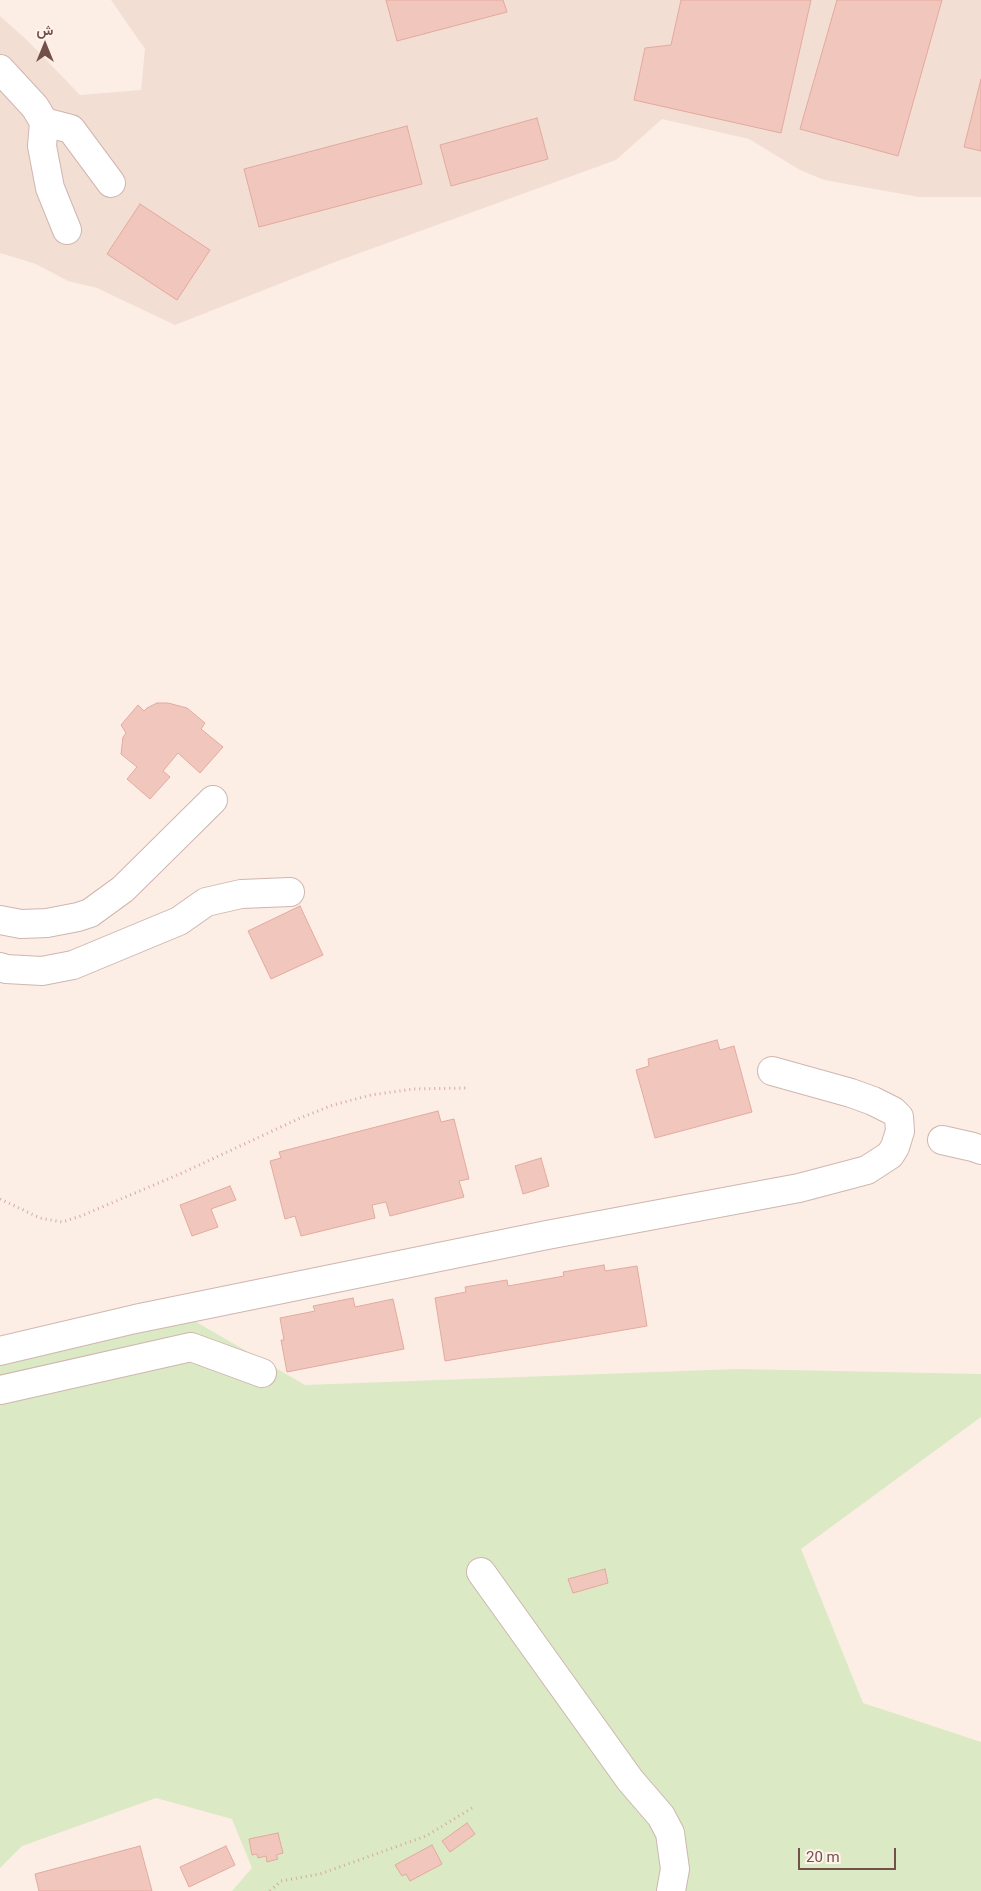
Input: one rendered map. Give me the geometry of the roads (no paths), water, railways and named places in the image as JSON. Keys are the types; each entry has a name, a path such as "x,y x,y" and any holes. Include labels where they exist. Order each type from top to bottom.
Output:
{"street":[{"path":"0,69 35,108 44,122 42,146 50,188 67,230"},
{"path":"44,122 72,129 111,183"},
{"path":"0,920 21,924 47,923 78,917 90,912 124,889 213,800"},
{"path":"0,967 42,971 73,964 179,921 206,902 241,894 290,892"},
{"path":"0,1351 135,1319 547,1235 799,1188 867,1170 890,1155 896,1146 900,1131 899,1117 893,1111 873,1101 772,1071"},
{"path":"942,1140 973,1146 981,1150"},
{"path":"0,1390 191,1347 262,1373"},
{"path":"481,1572 630,1780 661,1816 670,1834 675,1869 671,1891"}]}
